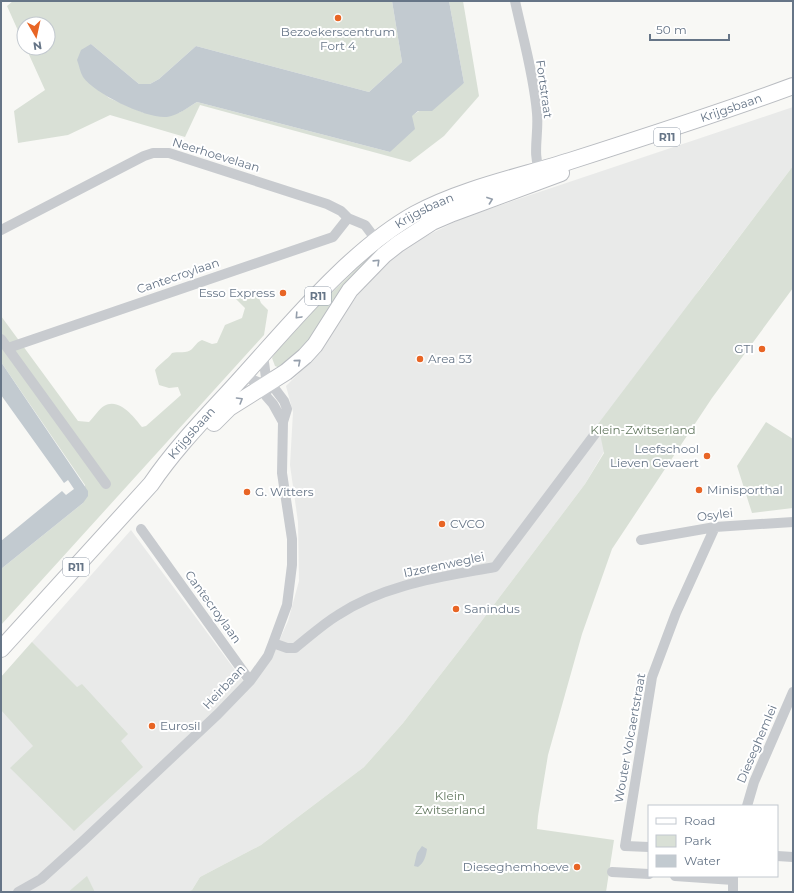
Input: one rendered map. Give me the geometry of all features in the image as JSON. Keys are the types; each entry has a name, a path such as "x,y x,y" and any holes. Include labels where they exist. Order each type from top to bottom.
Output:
{"main road":[{"name":"Krijgsbaan","path":"151,484 166,472 229,408 286,372 315,345 350,290 384,255 432,222 540,175 568,161 793,86"},
{"name":"Krijgsbaan","path":"1,649 151,484 188,438 243,376 328,285 377,241 414,215 435,205 481,188 540,175 793,94"}],"street":[{"name":"Fortstraat","path":"516,1 535,98 537,115 535,159 540,175"},
{"name":"Neerhoevelaan","path":"1,230 153,153 173,154 327,204 348,218 364,225 377,241"},
{"name":"Cantecroylaan","path":"8,348 333,237 348,218"},
{"path":"1,339 106,484"},
{"name":"Heirbaan","path":"18,892 40,878 76,847 218,714 250,681 268,656 287,605 292,565 292,539 282,473 283,422 273,404 266,396 267,385 262,355"},
{"path":"243,376 267,385"},
{"name":"IJzerenweglei","path":"273,643 287,648 295,648 338,615 373,597 391,590 435,579 495,567 595,434"},
{"name":"Osylei","path":"641,540 715,527 793,522"},
{"name":"Wouter Volcaertstraat","path":"648,847 625,846 652,677 676,613 715,527"},
{"name":"Cantecroylaan","path":"141,530 250,681"},
{"name":"Dieseghemlei","path":"747,805 754,782 793,692"},
{"path":"778,856 793,857"},
{"path":"612,872 648,874"},
{"path":"704,877 733,878 733,892"}],"shaded area":[{"path":"793,107 793,166 699,290 585,484 403,723 364,767 261,845 200,877 192,890 186,892 95,892 87,877 68,892 1,892 1,677 131,530 249,689 270,661 288,621 299,581 298,522 290,465 293,412 286,386 312,360 359,293 373,276 395,256 420,239 465,217"}],"green space":[{"path":"13,1 392,1 402,62 369,92 196,46 159,79 150,84 139,84 91,44 84,77 109,98 144,113 179,113 197,102 390,152 411,116 464,83 449,1 463,1 479,96 444,136 410,162 200,105 185,137 110,115 68,135 18,143 14,111 45,90 30,56 56,56 56,16 16,16 16,26 7,6"},
{"name":"Klein Zwitserland","path":"793,166 793,288 712,398 612,549 582,634 548,755 537,829 614,840 606,892 186,892 192,890 200,877 261,845 364,767 403,723 585,484 604,453 598,424"},
{"path":"468,196 407,229 312,344 280,368 275,366 272,358 275,353 316,308 386,240 405,225"},
{"path":"255,289 261,303 268,310 264,335 1,625 1,569 83,503 85,485 1,362 1,316 78,421 89,422 104,406 115,404 126,409 142,427 146,426 181,395 178,387 169,388 159,385 155,370 172,353 190,351 202,340 212,344 217,343 225,325 242,318 245,308 230,293"},
{"path":"766,422 793,439 793,508 752,513 737,466"},
{"path":"32,642 77,687 82,684 128,734 121,741 143,767 74,831 10,768 33,746 1,710 1,677"},
{"path":"87,876 95,892 68,892"}],"water":[{"path":"392,1 449,1 464,83 432,111 418,111 412,116 415,129 390,152 197,102 179,113 167,117 158,117 147,114 122,104 98,91 83,77 77,60 81,50 91,44 139,84 150,84 159,79 196,46 369,92 402,62"},
{"path":"1,362 88,491 88,496 83,503 1,569 1,541 62,491 66,495 74,489 68,480 64,483 1,395"},
{"path":"422,846 427,849 424,859 418,867 414,866 417,853"}],"place":[{"name":"Bezoekerscentrum Fort 4","path":"338,18"},
{"name":"Esso Express","path":"283,293"},
{"name":"GTI","path":"762,349"},
{"name":"Area 53","path":"420,359"},
{"name":"Leefschool Lieven Gevaert","path":"707,456"},
{"name":"Minisporthal","path":"699,490"},
{"name":"G. Witters","path":"247,492"},
{"name":"CVCO","path":"442,524"},
{"name":"Sanindus","path":"456,609"},
{"name":"Eurosil","path":"152,726"},
{"name":"Dieseghemhoeve","path":"577,867"}],"park label":[{"name":"Klein-Zwitserland","path":"643,430"}]}
